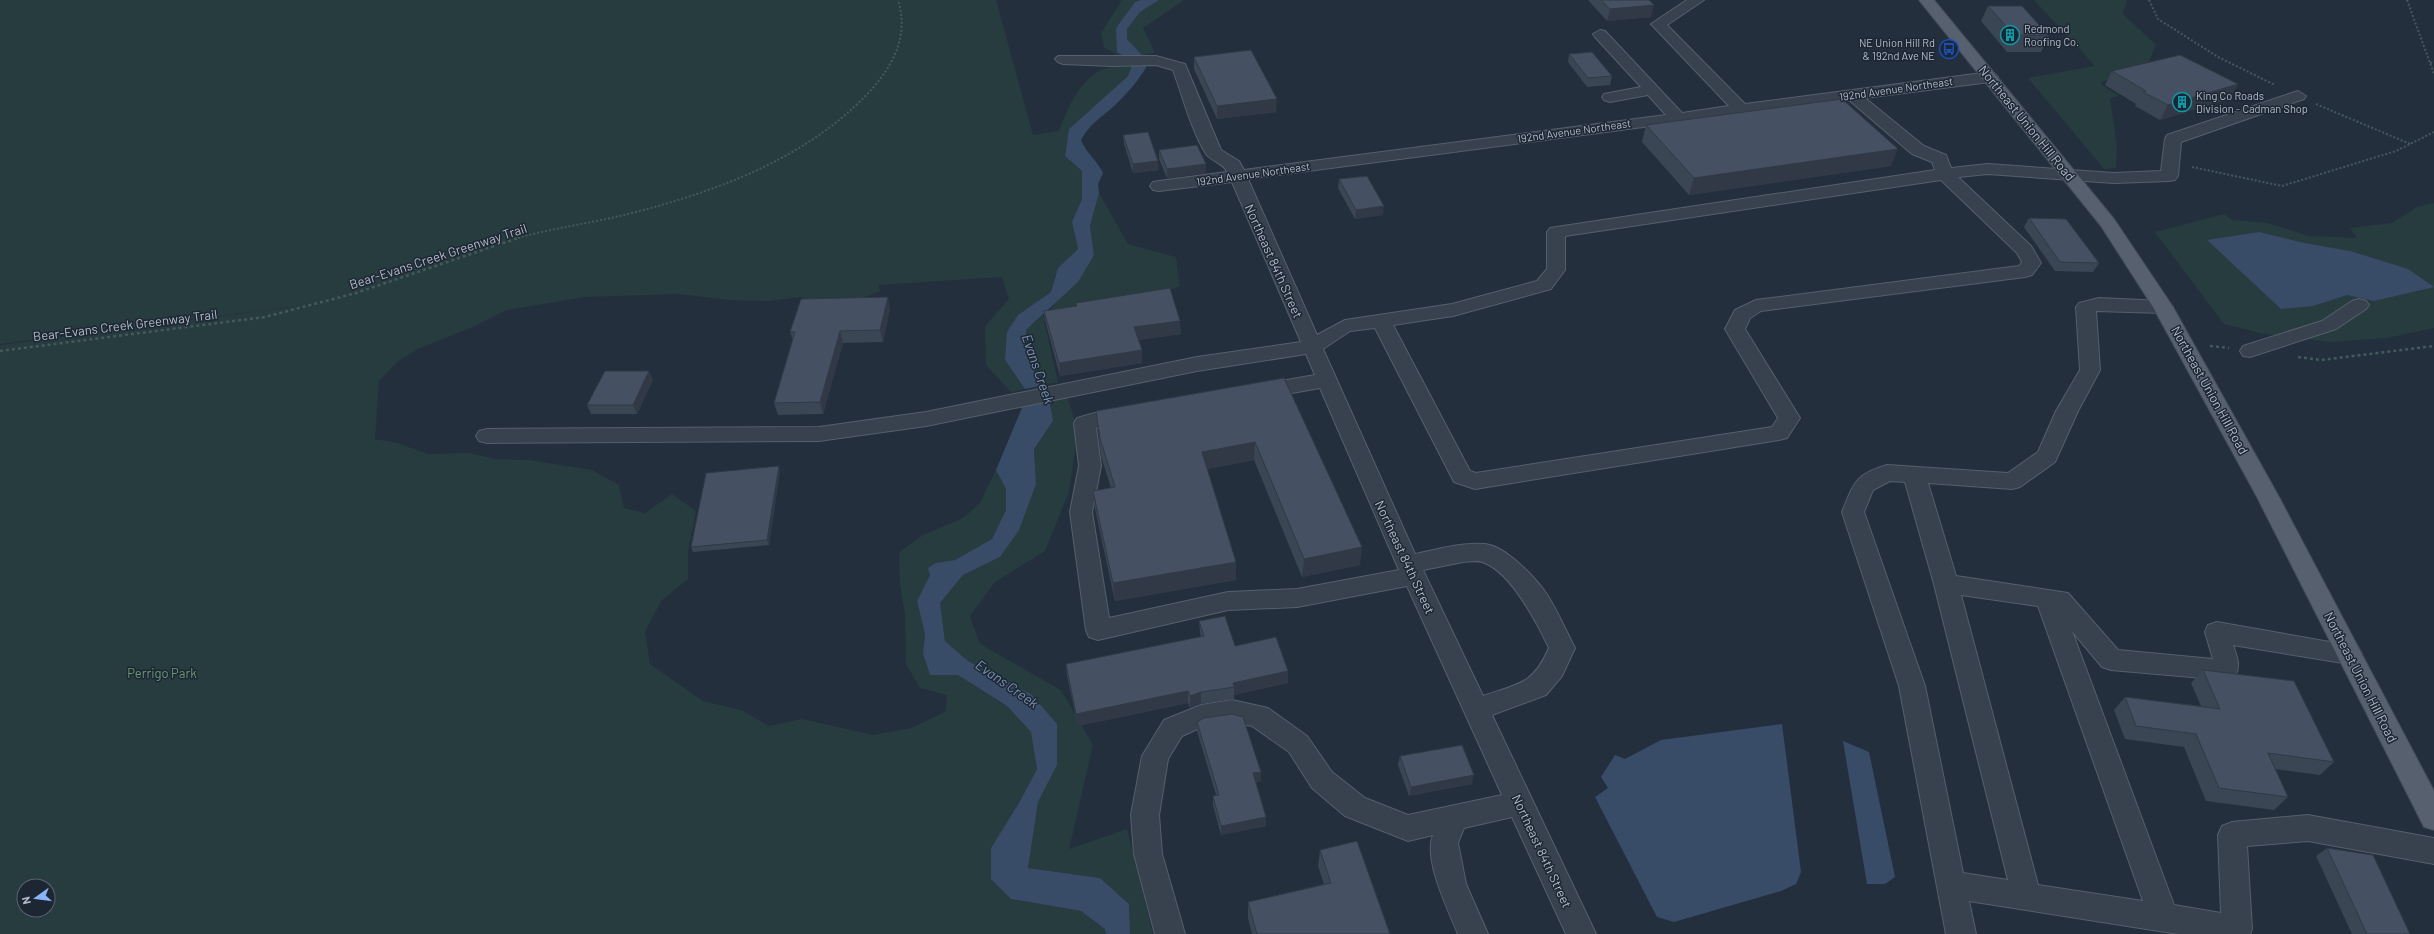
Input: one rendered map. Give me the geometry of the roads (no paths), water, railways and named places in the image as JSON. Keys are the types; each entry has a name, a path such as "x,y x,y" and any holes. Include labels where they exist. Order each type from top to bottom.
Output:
{"main road":[{"name":"Northeast Union Hill Road","path":"1926,0 2108,224 2163,306 2268,497 2434,818"}],"street":[{"path":"1697,0 1658,24 1741,110"},
{"path":"1600,34 1678,118"},
{"name":"Northeast 84th Street","path":"1063,59 1119,62 1148,59 1168,62 1180,67 1214,153 1233,165 1411,570 1582,934"},
{"name":"192nd Avenue Northeast","path":"1159,186 1990,77"},
{"path":"1610,97 1652,90"},
{"path":"1381,320 1462,476 1475,481 1779,433 1789,418 1735,329 1742,314 1756,306 2025,271 2032,263 2024,250 1944,173 1940,159 1918,150 1852,95"},
{"path":"487,436 819,434 926,419 1062,390 1196,364 1312,347 1345,326 1453,310 1544,285 1556,270 1556,232 1944,173 1988,169 2068,173 2114,178 2168,176 2172,139 2298,96"},
{"path":"1961,934 1912,686 1853,512 1864,485 1887,473 2012,481 2048,457 2068,411 2090,370 2086,307 2099,304 2163,306"},
{"path":"2250,351 2329,325 2359,305"},
{"path":"1239,396 1327,380"},
{"path":"1147,412 1085,423 1090,466 1080,512 1098,630 1228,601 1297,598 1411,570 1463,553 1486,553 1510,569 1539,602 1562,648 1553,669 1537,688 1476,710"},
{"path":"1914,475 1946,584 2027,897"},
{"path":"1946,584 2059,600 2111,660 2226,670 2227,664 2217,632 2349,654"},
{"path":"2046,598 2164,918"},
{"path":"1170,934 1148,854 1145,815 1156,756 1173,728 1201,716 1232,711 1259,716 1298,744 1322,780 1355,807 1408,828 1455,816 1520,803"},
{"path":"1455,816 1444,843 1452,884 1473,934"},
{"path":"1950,884 2164,918 2238,932 2232,835 2308,828 2434,851"}],"water":[{"path":"1141,0 1159,0 1140,12 1127,29 1127,39 1142,55 1126,57 1117,52 1116,28 1135,2"},
{"path":"1148,64 1128,92 1091,126 1081,140 1103,173 1098,184 1099,193 1090,226 1094,255 1078,282 1026,330 1026,353 1040,386 1025,389 1005,360 1007,332 1018,315 1051,292 1058,268 1078,249 1072,222 1082,199 1082,171 1065,156 1069,129 1128,76 1132,65"},
{"path":"2259,232 2304,243 2350,251 2408,269 2434,287 2374,301 2347,295 2313,306 2281,309 2207,240"},
{"name":"Evans Creek","path":"1049,398 1053,421 1034,449 1036,484 1019,530 1000,557 963,575 940,603 945,641 968,661 1031,694 1057,724 1057,765 1038,802 1028,868 1100,878 1129,904 1130,934 1106,934 1105,929 1081,911 1011,899 991,879 991,848 1019,803 1037,769 1031,732 1007,706 958,675 930,675 923,654 925,634 917,601 930,575 928,568 936,563 955,560 992,539 1006,510 1006,489 996,470 1024,403"},
{"path":"1782,724 1801,872 1796,884 1781,891 1674,922 1657,917 1595,797 1608,788 1601,777 1615,755 1625,759 1661,740"},
{"path":"1843,741 1869,752 1895,877 1885,884 1867,884"}],"place":[{"name":"Redmond Roofing Co.","path":"2010,35"},
{"name":"NE Union Hill Rd & 192nd Ave NE","path":"1949,49"},
{"name":"King Co Roads Division - Cadman Shop","path":"2182,102"}],"park label":[{"name":"Perrigo Park","path":"162,673"}]}
